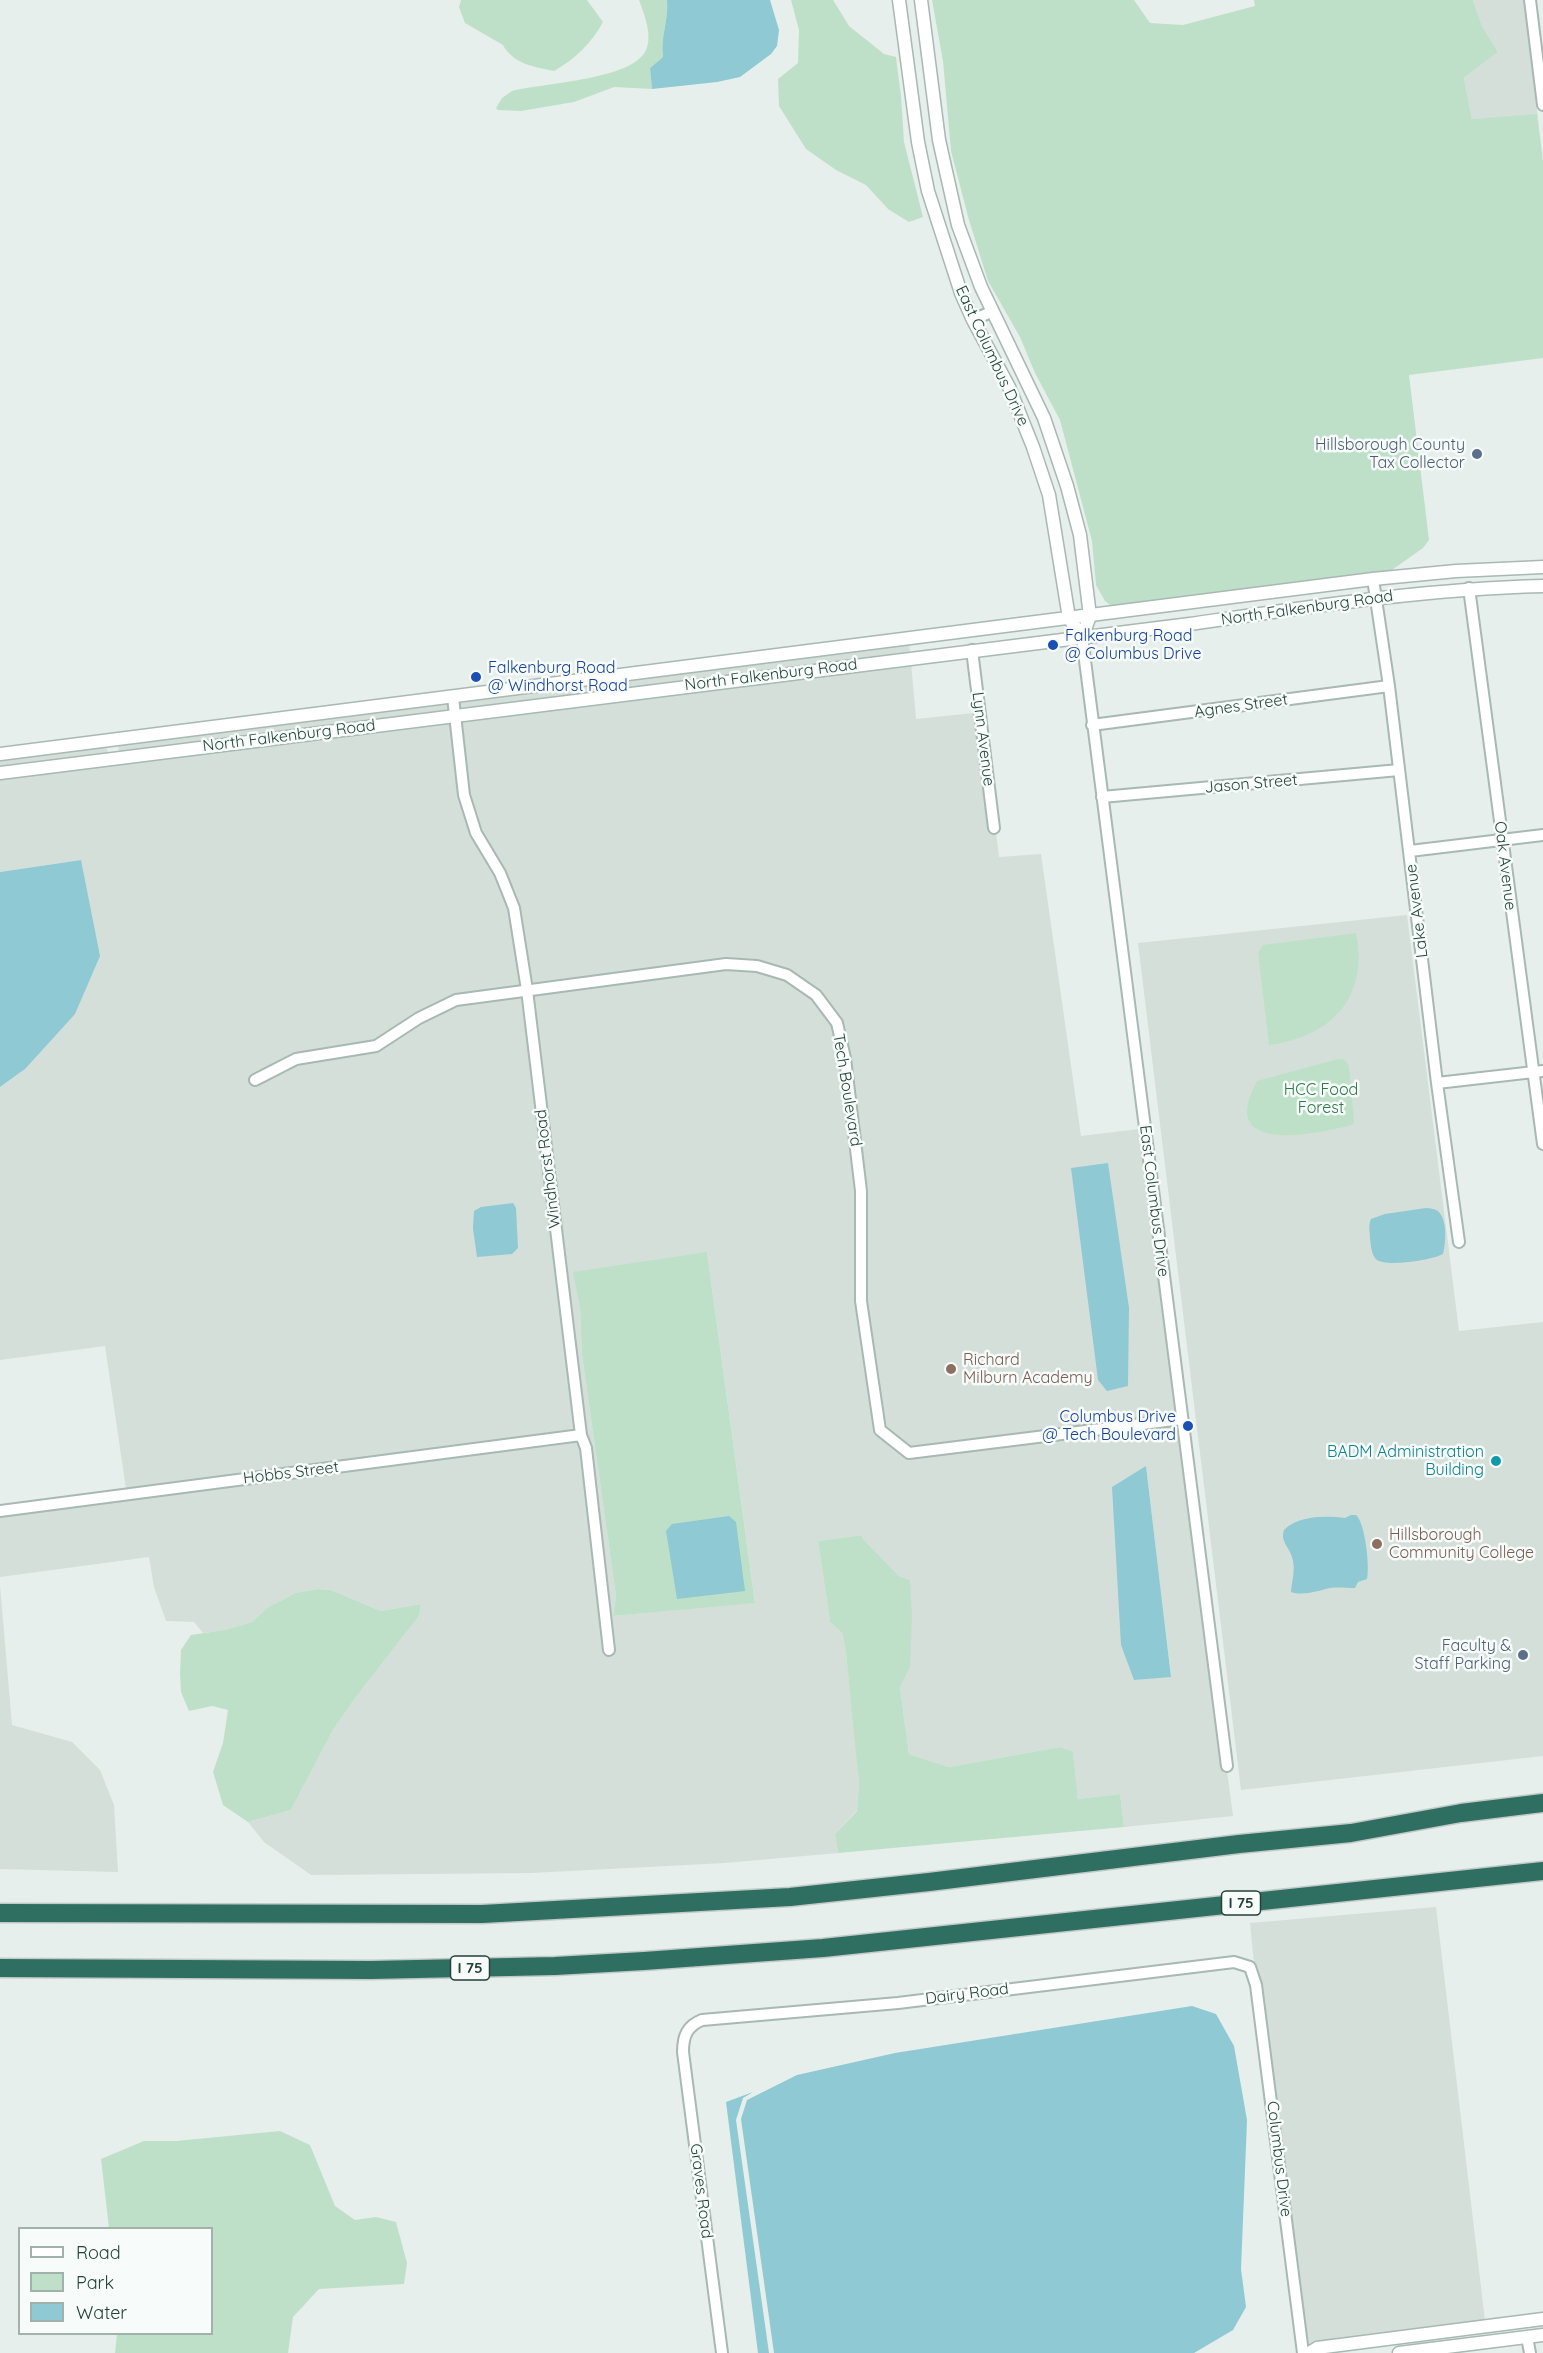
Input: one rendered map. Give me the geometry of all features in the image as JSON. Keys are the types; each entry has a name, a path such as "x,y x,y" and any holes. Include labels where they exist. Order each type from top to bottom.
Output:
{"highway":[{"path":"0,1913 482,1914 790,1896 1351,1833 1461,1813 1543,1803"},
{"name":"I 75","path":"0,1968 464,1968 678,1959 823,1948 1543,1871"}],"street":[{"name":"East Columbus Drive","path":"899,0 918,142 928,191 939,229 973,320 1009,387 1027,429 1049,495 1070,618 1082,637 1227,1766"},
{"name":"East Columbus Drive","path":"921,0 939,140 958,225 981,287 1044,418 1067,486 1080,535 1090,616 1082,637"},
{"path":"1530,0 1543,105"},
{"path":"973,320 993,311"},
{"name":"North Falkenburg Road","path":"0,754 1373,579 1456,571 1543,567"},
{"name":"Lake Avenue","path":"1373,579 1389,686 1437,1083 1459,1242"},
{"name":"North Falkenburg Road","path":"0,773 1376,598 1469,588 1543,586"},
{"name":"Oak Avenue","path":"1469,588 1502,840 1538,1071 1543,1144"},
{"name":"Lynn Avenue","path":"972,650 994,828"},
{"name":"Agnes Street","path":"1092,725 1389,686"},
{"name":"Windhorst Road","path":"453,697 464,795 476,833 500,873 514,908 581,1435 586,1448 609,1650"},
{"path":"112,740 114,759"},
{"name":"Jason Street","path":"1102,798 1399,770"},
{"path":"1410,851 1543,835"},
{"name":"Tech Boulevard","path":"255,1080 296,1059 376,1046 419,1018 456,1000 726,964 757,966 787,975 816,995 837,1023 845,1058 861,1191 861,1301 880,1430 909,1453 1182,1419"},
{"path":"1437,1083 1538,1071"},
{"name":"Hobbs Street","path":"0,1511 581,1435"},
{"name":"Dairy Road","path":"687,2030 694,2023 702,2020 898,2003 1234,1962 1250,1967"},
{"name":"Columbus Drive","path":"1250,1967 1256,1985 1303,2353"},
{"name":"Graves Road","path":"687,2030 683,2040 683,2052 722,2353"},
{"path":"1309,2353 1317,2348 1543,2319"},
{"path":"1470,2328 1473,2344"},
{"path":"1400,2353 1543,2335"},
{"path":"1527,2337 1530,2353"}],"shaded area":[{"path":"1473,0 1524,0 1543,161 1537,115 1472,119 1464,78 1498,52 1482,26"},
{"path":"909,644 910,653 459,709 459,701"},
{"path":"911,662 916,719 974,713 989,833 996,833 999,857 1041,854 1081,1136 1139,1129 1176,1415 911,1448 885,1427 867,1301 867,1190 851,1057 842,1022 820,992 789,970 758,961 531,985 519,906 505,870 481,831 470,794 461,719"},
{"path":"448,703 448,711 119,753 118,744"},
{"path":"449,720 459,797 471,835 495,875 508,909 520,986 416,1014 374,1041 295,1054 248,1079 253,1087 298,1064 379,1050 422,1023 458,1005 522,996 575,1431 126,1489 105,1346 0,1360 0,1087 25,1069 81,860 0,872 0,778"},
{"path":"107,746 108,754 0,768 0,759"},
{"name":"Hillsborough Community College","path":"1407,915 1459,1331 1543,1322 1543,1756 1241,1790 1138,943"},
{"path":"726,969 756,971 784,979 811,998 832,1025 840,1059 856,1191 856,1302 876,1433 910,1458 1177,1425 1222,1771 1227,1771 1233,1816 1124,1827 1120,1794 1078,1799 1073,1753 1060,1747 949,1767 909,1754 900,1687 910,1666 910,1580 899,1576 863,1539 862,1535 818,1541 830,1622 842,1633 846,1653 859,1783 857,1810 835,1834 838,1853 725,1863 531,1873 311,1875 264,1842 248,1822 291,1810 333,1730 419,1616 421,1604 381,1611 331,1590 318,1589 295,1593 267,1608 252,1622 203,1633 194,1622 166,1621 154,1587 149,1557 0,1577 0,1517 577,1441 580,1449 604,1655 615,1654 533,995","holes":["707,1252 755,1602 613,1616 616,1596 582,1355 580,1307","1146,1467 1171,1676 1134,1680"]},
{"path":"0,1585 12,1725 72,1742 100,1770 114,1805 118,1872 0,1869"},
{"path":"1436,1907 1485,2321 1308,2348 1262,1984 1257,1965 1254,1964 1250,1923"}],"green space":[{"path":"461,0 587,0 603,22 582,50 554,71 519,61 503,45 465,23 459,7"},
{"path":"639,0 667,0 663,57 650,68 652,89 614,87 574,102 521,111 496,108 502,98 512,91 606,74 638,60 646,50 649,38"},
{"path":"791,0 833,0 849,26 884,54 896,57 904,142 923,217 909,222 888,209 866,185 836,170 806,149 779,106 778,79 798,63 799,30"},
{"path":"932,0 1134,0 1150,23 1183,25 1255,6 1254,0 1473,0 1482,26 1498,52 1464,78 1472,119 1537,114 1543,161 1543,358 1409,375 1429,540 1423,548 1389,572 1114,608 1105,601 1096,585 1092,541 1060,420 1035,373 1020,337 988,281 969,220 951,151 943,61"},
{"path":"1356,933 1359,956 1357,977 1351,995 1341,1010 1311,1033 1291,1041 1269,1045 1258,952 1263,945"},
{"name":"HCC Food Forest","path":"1344,1059 1349,1066 1354,1122 1352,1125 1294,1135 1274,1134 1259,1130 1249,1120 1248,1105 1257,1081"},
{"path":"707,1252 755,1603 613,1616 616,1596 582,1355 580,1307 573,1272"},
{"path":"862,1535 863,1539 899,1576 910,1580 912,1616 910,1667 900,1687 909,1754 949,1767 1060,1747 1073,1752 1078,1799 1120,1794 1124,1827 838,1853 835,1834 857,1811 859,1783 846,1653 842,1633 830,1622 818,1541"},
{"path":"318,1589 331,1590 381,1611 421,1604 419,1616 333,1730 291,1810 248,1822 223,1805 213,1772 223,1743 228,1710 212,1706 189,1711 181,1692 181,1650 191,1635 224,1630 252,1622 267,1608 295,1593"},
{"path":"280,2131 310,2145 335,2206 355,2220 376,2217 396,2222 407,2263 404,2284 319,2289 293,2317 288,2353 115,2353 117,2335 213,2335 213,2227 109,2227 101,2159 144,2141 176,2141"}],"water":[{"path":"667,0 770,0 779,30 777,46 771,54 740,77 717,82 652,89 650,68 663,57"},
{"path":"81,860 100,956 75,1014 25,1069 0,1087 0,872"},
{"path":"1108,1163 1129,1308 1128,1386 1107,1391 1098,1380 1071,1168"},
{"path":"513,1203 516,1208 518,1248 512,1254 477,1257 473,1228 474,1211 481,1207"},
{"path":"1426,1208 1436,1210 1443,1218 1445,1237 1443,1254 1410,1262 1390,1263 1377,1260 1371,1247 1369,1226 1371,1219 1385,1214"},
{"path":"1146,1466 1171,1677 1134,1680 1121,1645 1112,1487"},
{"path":"1356,1515 1362,1526 1367,1555 1367,1579 1358,1582 1355,1588 1330,1588 1305,1593 1291,1592 1294,1566 1284,1541 1284,1530 1305,1519 1345,1518"},
{"path":"729,1516 736,1522 745,1591 677,1599 666,1531 672,1524"},
{"path":"1192,2006 1216,2014 1234,2046 1247,2120 1241,2269 1246,2307 1233,2330 1194,2353 774,2353 741,2119 747,2100 797,2075 895,2053"},
{"path":"753,2092 743,2098 736,2120 769,2353 758,2353 726,2102"}],"place":[{"name":"Hillsborough County Tax Collector","path":"1477,454"},
{"name":"Falkenburg Road @ Columbus Drive","path":"1053,645"},
{"name":"Falkenburg Road @ Windhorst Road","path":"476,677"},
{"name":"Richard Milburn Academy","path":"951,1369"},
{"name":"Columbus Drive @ Tech Boulevard","path":"1188,1426"},
{"name":"BADM Administration Building","path":"1496,1461"},
{"name":"Hillsborough Community College","path":"1377,1544"},
{"name":"Faculty & Staff Parking","path":"1523,1655"}]}
